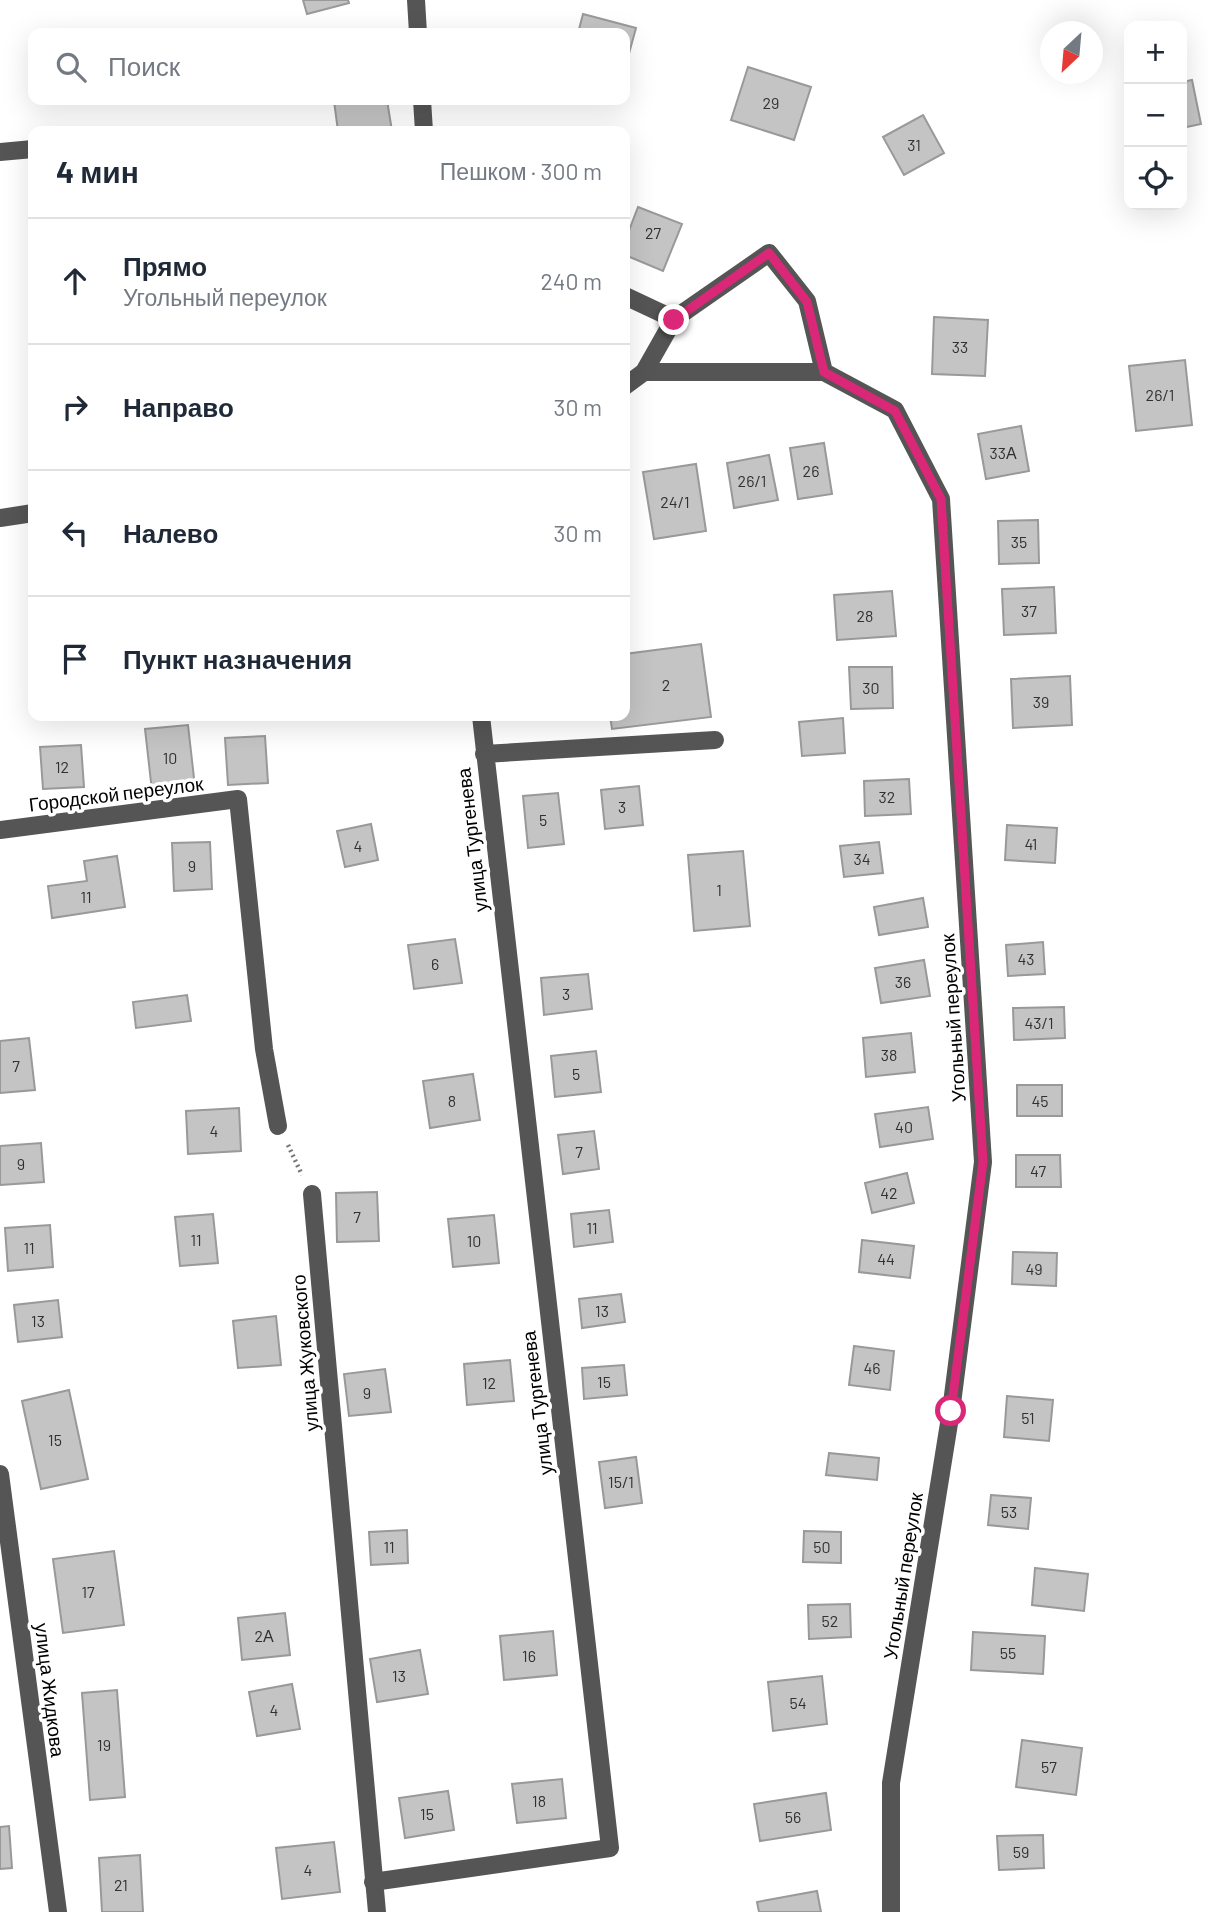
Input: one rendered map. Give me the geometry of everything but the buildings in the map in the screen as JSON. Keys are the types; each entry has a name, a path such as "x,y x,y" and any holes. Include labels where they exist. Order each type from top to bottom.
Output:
{"street":[{"path":"415,0 418,28"},
{"path":"422,105 424,126"},
{"path":"0,152 28,149"},
{"path":"630,382 644,372 674,320 769,253 807,302 824,372"},
{"path":"630,298 674,320"},
{"name":"Угольный переулок","path":"644,372 824,372 895,411 941,499 983,1162 951,1411 891,1783 891,1912"},
{"path":"0,518 28,514"},
{"name":"улица Тургенева","path":"373,1882 610,1848 481,721"},
{"path":"484,754 715,740"},
{"name":"Городской переулок","path":"0,830 238,799 264,1049 278,1126"},
{"name":"улица Жуковского","path":"312,1194 377,1912"},
{"name":"улица Жидкова","path":"0,1474 58,1912"}],"path":[{"path":"278,1126 312,1194"}],"route":[{"path":"674,320 769,253 807,302 824,372 895,411 941,499 983,1162 951,1411"}]}
